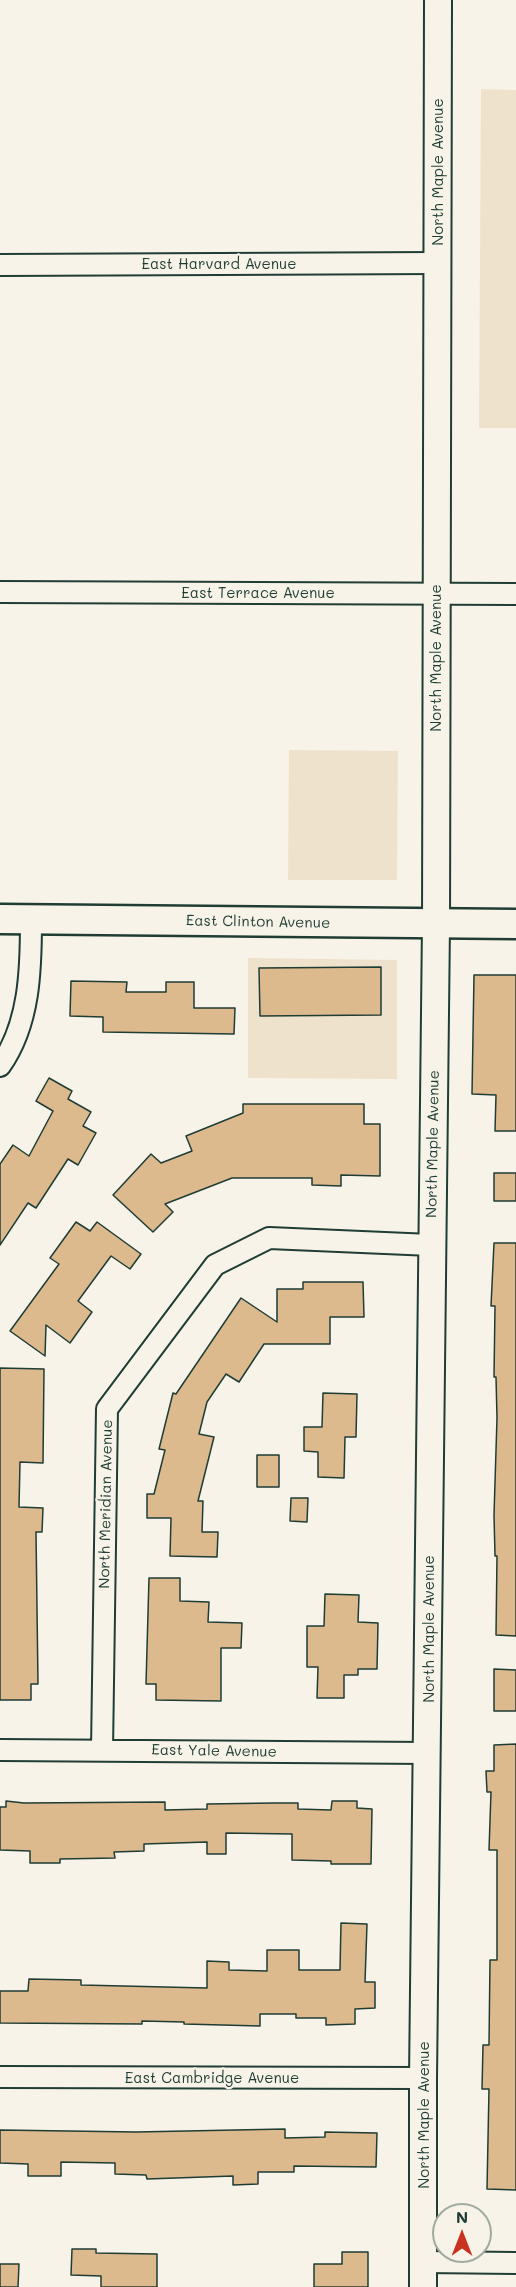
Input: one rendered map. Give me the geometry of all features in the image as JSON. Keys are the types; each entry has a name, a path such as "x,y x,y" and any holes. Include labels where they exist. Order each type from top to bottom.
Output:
{"main road":[{"name":"East Clinton Avenue","path":"0,919 516,924"}],"street":[{"name":"North Maple Avenue","path":"423,2275 431,1245 436,924 438,0"},
{"name":"East Harvard Avenue","path":"0,265 438,263"},
{"name":"East Terrace Avenue","path":"0,592 516,594"},
{"path":"0,1066 22,1018 31,975 31,920"},
{"name":"North Meridian Avenue","path":"102,1750 107,1409 214,1265 269,1238 431,1245"},
{"name":"East Yale Avenue","path":"0,1750 428,1753"},
{"name":"East Cambridge Avenue","path":"0,2077 423,2078"},
{"path":"423,2275 516,2263"}],"shaded area":[{"path":"481,89 516,90 516,428 479,428"},
{"path":"289,750 398,751 397,880 288,880"},
{"path":"248,958 397,960 397,1079 248,1078"}],"building":[{"path":"381,967 381,1015 260,1016 259,968"},
{"path":"474,975 516,975 516,1131 495,1131 496,1095 472,1094"},
{"path":"71,981 127,982 126,992 166,992 166,982 194,982 194,1008 235,1008 234,1034 103,1032 103,1017 70,1016"},
{"path":"49,1078 72,1091 68,1099 91,1112 83,1126 96,1133 78,1165 68,1159 36,1208 28,1203 0,1245 0,1164 13,1145 29,1156 53,1111 36,1101"},
{"path":"243,1104 364,1104 364,1124 380,1124 380,1176 341,1175 341,1186 312,1185 312,1178 232,1178 165,1204 173,1212 153,1232 113,1195 151,1154 161,1163 192,1151 186,1136 243,1113"},
{"path":"494,1173 516,1173 516,1201 494,1201"},
{"path":"76,1222 90,1231 97,1222 141,1254 130,1269 111,1256 78,1301 92,1312 70,1343 46,1325 45,1356 10,1331 59,1264 50,1258"},
{"path":"494,1243 516,1243 516,1636 496,1635 497,1556 495,1556 494,1515 497,1418 496,1377 494,1377 495,1306 491,1306"},
{"path":"303,1282 363,1282 364,1317 330,1317 330,1344 264,1344 239,1382 226,1374 207,1402 199,1434 214,1437 198,1501 203,1501 202,1532 218,1532 217,1557 170,1556 171,1518 147,1518 147,1494 154,1494 165,1450 159,1449 173,1393 176,1394 241,1298 277,1322 277,1289 303,1289"},
{"path":"0,1368 44,1369 43,1463 20,1462 19,1507 43,1508 42,1532 36,1532 38,1684 31,1684 31,1700 0,1700"},
{"path":"323,1393 357,1394 356,1437 345,1437 344,1478 318,1477 318,1452 304,1451 304,1427 322,1427"},
{"path":"257,1455 279,1455 279,1487 257,1487"},
{"path":"291,1498 308,1498 307,1522 290,1521"},
{"path":"149,1578 180,1578 180,1601 209,1602 208,1622 242,1623 241,1648 221,1648 221,1701 156,1700 156,1684 146,1684"},
{"path":"325,1594 359,1595 358,1622 378,1623 377,1669 358,1669 358,1675 344,1675 344,1698 317,1698 318,1667 307,1667 307,1626 324,1626"},
{"path":"494,1669 516,1670 516,1711 494,1711"},
{"path":"516,1744 516,2190 487,2189 489,2089 482,2089 483,2045 489,2045 490,1960 497,1960 497,1850 489,1850 491,1792 487,1792 486,1771 494,1771 494,1745"},
{"path":"6,1801 24,1803 165,1802 165,1810 207,1809 207,1804 298,1803 298,1809 331,1810 332,1801 357,1801 357,1808 372,1809 371,1864 331,1864 331,1861 292,1860 292,1834 226,1833 226,1854 207,1854 207,1842 144,1844 144,1851 114,1852 115,1858 60,1859 60,1863 30,1863 30,1851 0,1850 0,1807 6,1807"},
{"path":"341,1923 367,1924 365,1982 375,1982 375,2008 355,2009 355,2024 326,2025 326,2018 296,2018 296,2014 260,2014 260,2026 142,2021 142,2024 0,2023 0,1991 28,1991 29,1979 81,1980 81,1985 207,1988 207,1961 229,1962 229,1970 267,1971 267,1950 299,1950 299,1970 340,1970"},
{"path":"285,2129 285,2138 325,2137 325,2132 377,2133 376,2167 294,2166 294,2172 258,2172 258,2184 233,2185 233,2176 147,2179 146,2175 115,2174 115,2163 61,2162 61,2176 28,2176 28,2164 0,2163 0,2130 136,2132"},
{"path":"72,2249 96,2249 96,2253 157,2254 157,2287 101,2287 101,2276 71,2275"},
{"path":"342,2252 368,2252 368,2287 314,2287 314,2264 342,2264"},
{"path":"0,2264 19,2264 18,2287 0,2287"}]}
